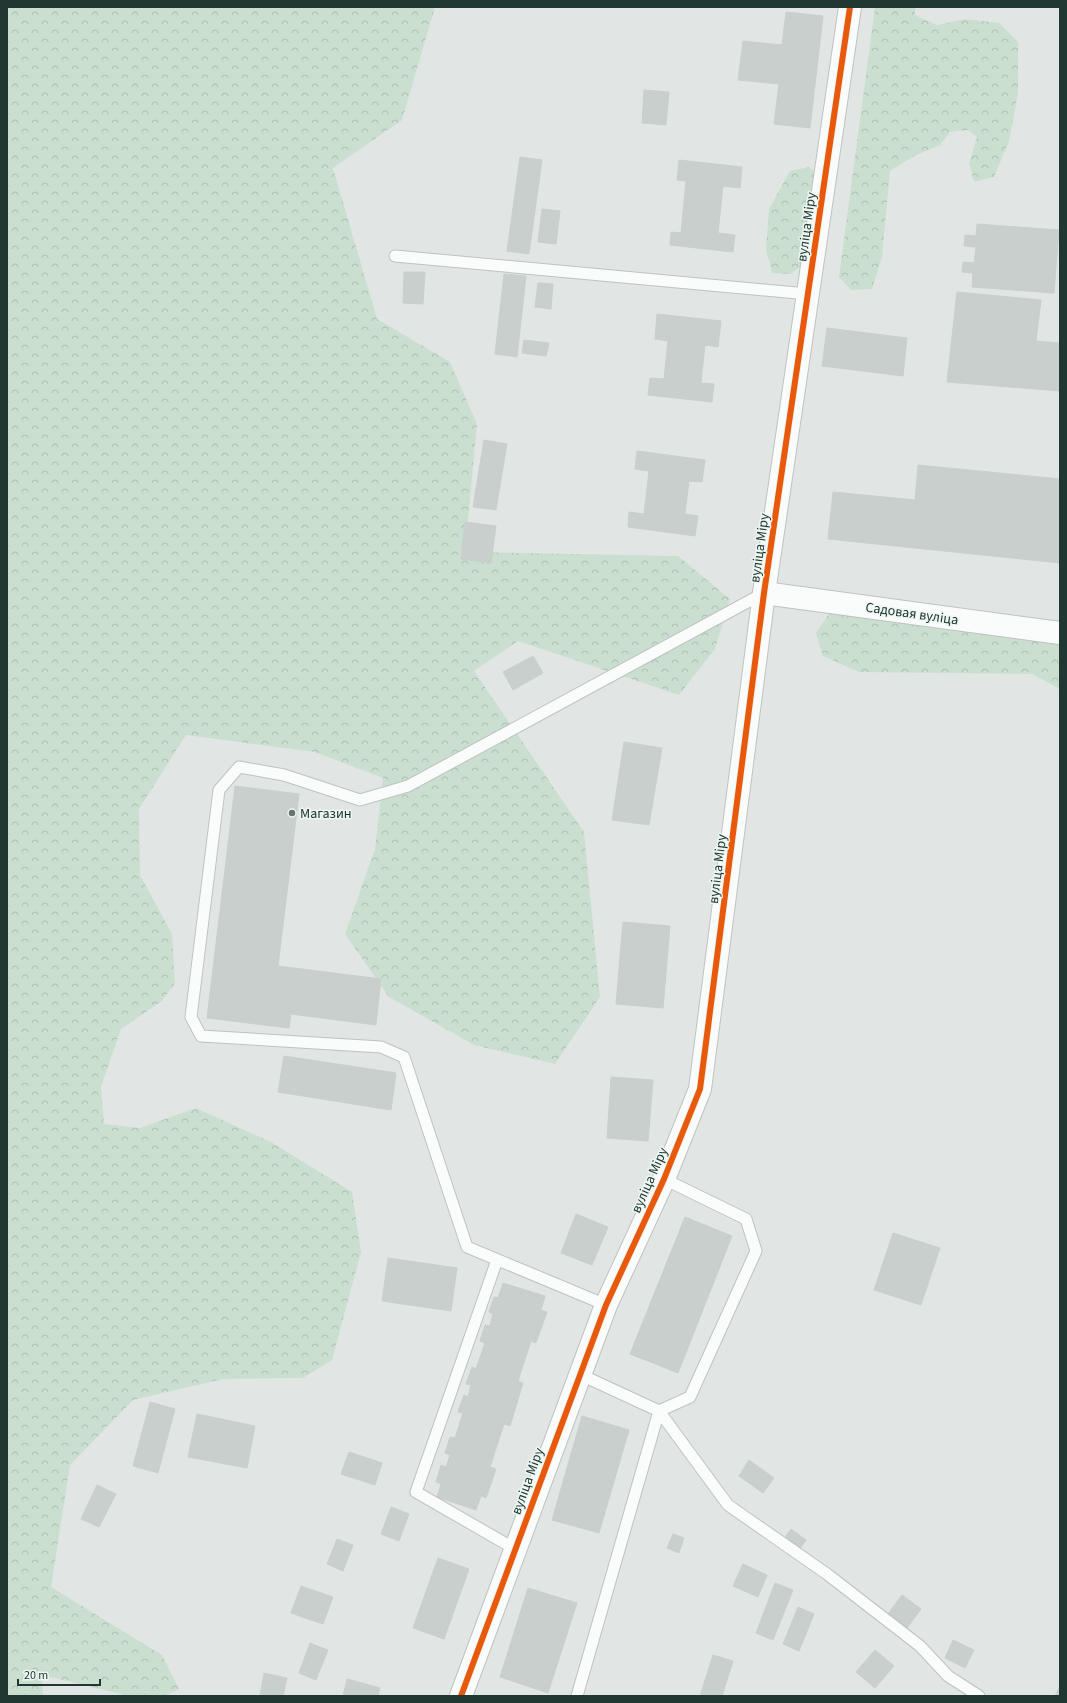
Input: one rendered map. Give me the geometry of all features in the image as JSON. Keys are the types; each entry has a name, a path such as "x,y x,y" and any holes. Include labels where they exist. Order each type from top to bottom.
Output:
{"street":[{"name":"вуліца Міру","path":"466,1695 515,1549 579,1374 606,1305 664,1179 700,1089 764,593 850,7"},
{"name":"Садовая вуліца","path":"764,593 1060,633"}],"lane":[{"path":"395,256 808,294"},
{"path":"606,1305 467,1247 404,1057 381,1047 201,1036 190,1018 218,790 239,767 284,775 360,800 408,786 764,593"},
{"path":"577,1696 659,1411 690,1397 756,1251 746,1219 664,1179"},
{"path":"497,1260 416,1492 515,1549"},
{"path":"579,1374 659,1411 728,1505 833,1579 920,1646 948,1676 979,1696"}],"green space":[{"path":"7,7 435,7 402,120 333,168 377,319 450,362 477,424 465,552 678,556 730,599 715,649 679,695 518,641 474,671 584,832 600,997 555,1064 474,1045 389,997 345,934 375,849 383,778 315,752 186,735 139,809 140,875 172,934 175,983 162,1001 121,1029 101,1087 104,1124 140,1128 196,1108 271,1142 352,1192 361,1252 332,1360 303,1378 223,1379 133,1400 70,1465 51,1587 162,1655 179,1689 165,1696 129,1696 42,1675 43,1696 7,1696"},
{"path":"875,7 915,7 915,15 937,25 965,19 999,23 1018,42 1018,93 1009,141 994,177 974,182 969,163 977,137 968,130 950,132 940,145 914,156 890,171 882,257 872,289 851,290 839,277"},
{"path":"809,167 819,177 803,264 791,274 772,273 766,249 769,209 790,171"},
{"path":"830,612 1060,638 1060,689 1032,674 859,672 823,656 816,633"}],"building":[{"path":"786,12 823,16 810,128 774,124 779,84 738,80 743,41 782,45"},
{"path":"644,90 669,92 666,125 642,123"},
{"path":"520,157 542,160 529,254 507,251"},
{"path":"679,160 742,167 740,188 723,186 718,233 735,235 733,252 670,245 671,232 681,233 686,181 677,180"},
{"path":"542,209 560,211 556,244 538,242"},
{"path":"977,224 1059,230 1054,293 972,287 973,273 962,272 963,262 974,263 976,247 964,246 965,235 976,236"},
{"path":"404,272 425,272 423,304 403,303"},
{"path":"504,274 526,276 517,357 495,354"},
{"path":"538,283 553,284 551,309 535,307"},
{"path":"957,292 1041,300 1036,341 1060,343 1060,391 947,382"},
{"path":"657,314 721,321 718,347 705,345 701,383 714,384 712,402 648,395 650,378 664,379 668,341 655,339"},
{"path":"827,328 907,338 903,376 822,366"},
{"path":"524,340 549,343 546,356 522,353"},
{"path":"484,440 507,444 496,510 473,507"},
{"path":"637,451 705,460 702,482 689,481 685,514 698,516 695,536 628,527 629,512 644,514 649,471 635,469"},
{"path":"918,465 1060,479 1060,563 828,539 833,492 915,500"},
{"path":"465,522 496,526 491,563 461,559"},
{"path":"533,656 543,673 513,690 503,672"},
{"path":"624,742 662,748 649,825 612,820"},
{"path":"235,786 299,794 278,966 381,979 376,1025 291,1014 289,1028 207,1018"},
{"path":"623,922 670,926 663,1008 616,1004"},
{"path":"284,1056 396,1073 391,1110 278,1092"},
{"path":"611,1077 653,1080 648,1141 607,1138"},
{"path":"576,1214 608,1227 592,1265 561,1253"},
{"path":"685,1217 732,1236 678,1373 630,1354"},
{"path":"893,1233 940,1248 921,1305 874,1290"},
{"path":"388,1258 457,1268 451,1311 382,1301"},
{"path":"503,1283 545,1296 541,1310 547,1312 536,1343 531,1341 518,1381 523,1383 510,1426 504,1424 490,1467 496,1469 486,1498 481,1496 476,1510 437,1497 441,1484 436,1482 441,1465 446,1467 450,1455 445,1453 450,1437 455,1438 463,1413 458,1412 464,1395 468,1397 471,1385 466,1384 472,1367 476,1369 485,1343 480,1341 485,1325 490,1326 493,1314 489,1312 494,1297 498,1298"},
{"path":"150,1402 175,1409 158,1473 133,1466"},
{"path":"197,1414 255,1426 247,1468 188,1457"},
{"path":"582,1416 629,1430 599,1533 552,1520"},
{"path":"349,1452 382,1463 375,1485 341,1474"},
{"path":"749,1460 774,1478 763,1493 739,1476"},
{"path":"97,1485 116,1494 99,1527 81,1519"},
{"path":"391,1507 409,1514 399,1541 381,1534"},
{"path":"791,1529 806,1540 799,1550 784,1539"},
{"path":"673,1534 684,1538 679,1553 667,1548"},
{"path":"337,1539 353,1545 343,1571 327,1564"},
{"path":"438,1558 469,1569 444,1639 413,1628"},
{"path":"743,1564 767,1575 758,1597 733,1586"},
{"path":"775,1583 793,1590 773,1640 756,1633"},
{"path":"301,1586 333,1597 323,1624 291,1613"},
{"path":"528,1588 577,1603 548,1693 500,1677"},
{"path":"902,1595 921,1609 907,1628 888,1614"},
{"path":"798,1607 814,1614 799,1651 783,1644"},
{"path":"953,1640 974,1650 965,1668 945,1658"},
{"path":"310,1643 328,1650 316,1680 299,1673"},
{"path":"875,1650 894,1666 875,1688 856,1672"},
{"path":"713,1655 733,1661 722,1696 700,1696"},
{"path":"264,1673 287,1678 283,1696 260,1696"},
{"path":"347,1679 380,1688 378,1696 343,1696"},
{"path":"1060,1686 1060,1696 1055,1696"}],"cycle path":[{"path":"461,1696 606,1305 664,1179 700,1089 764,593 850,7"}],"place":[{"name":"Магазин","path":"292,813"}]}
